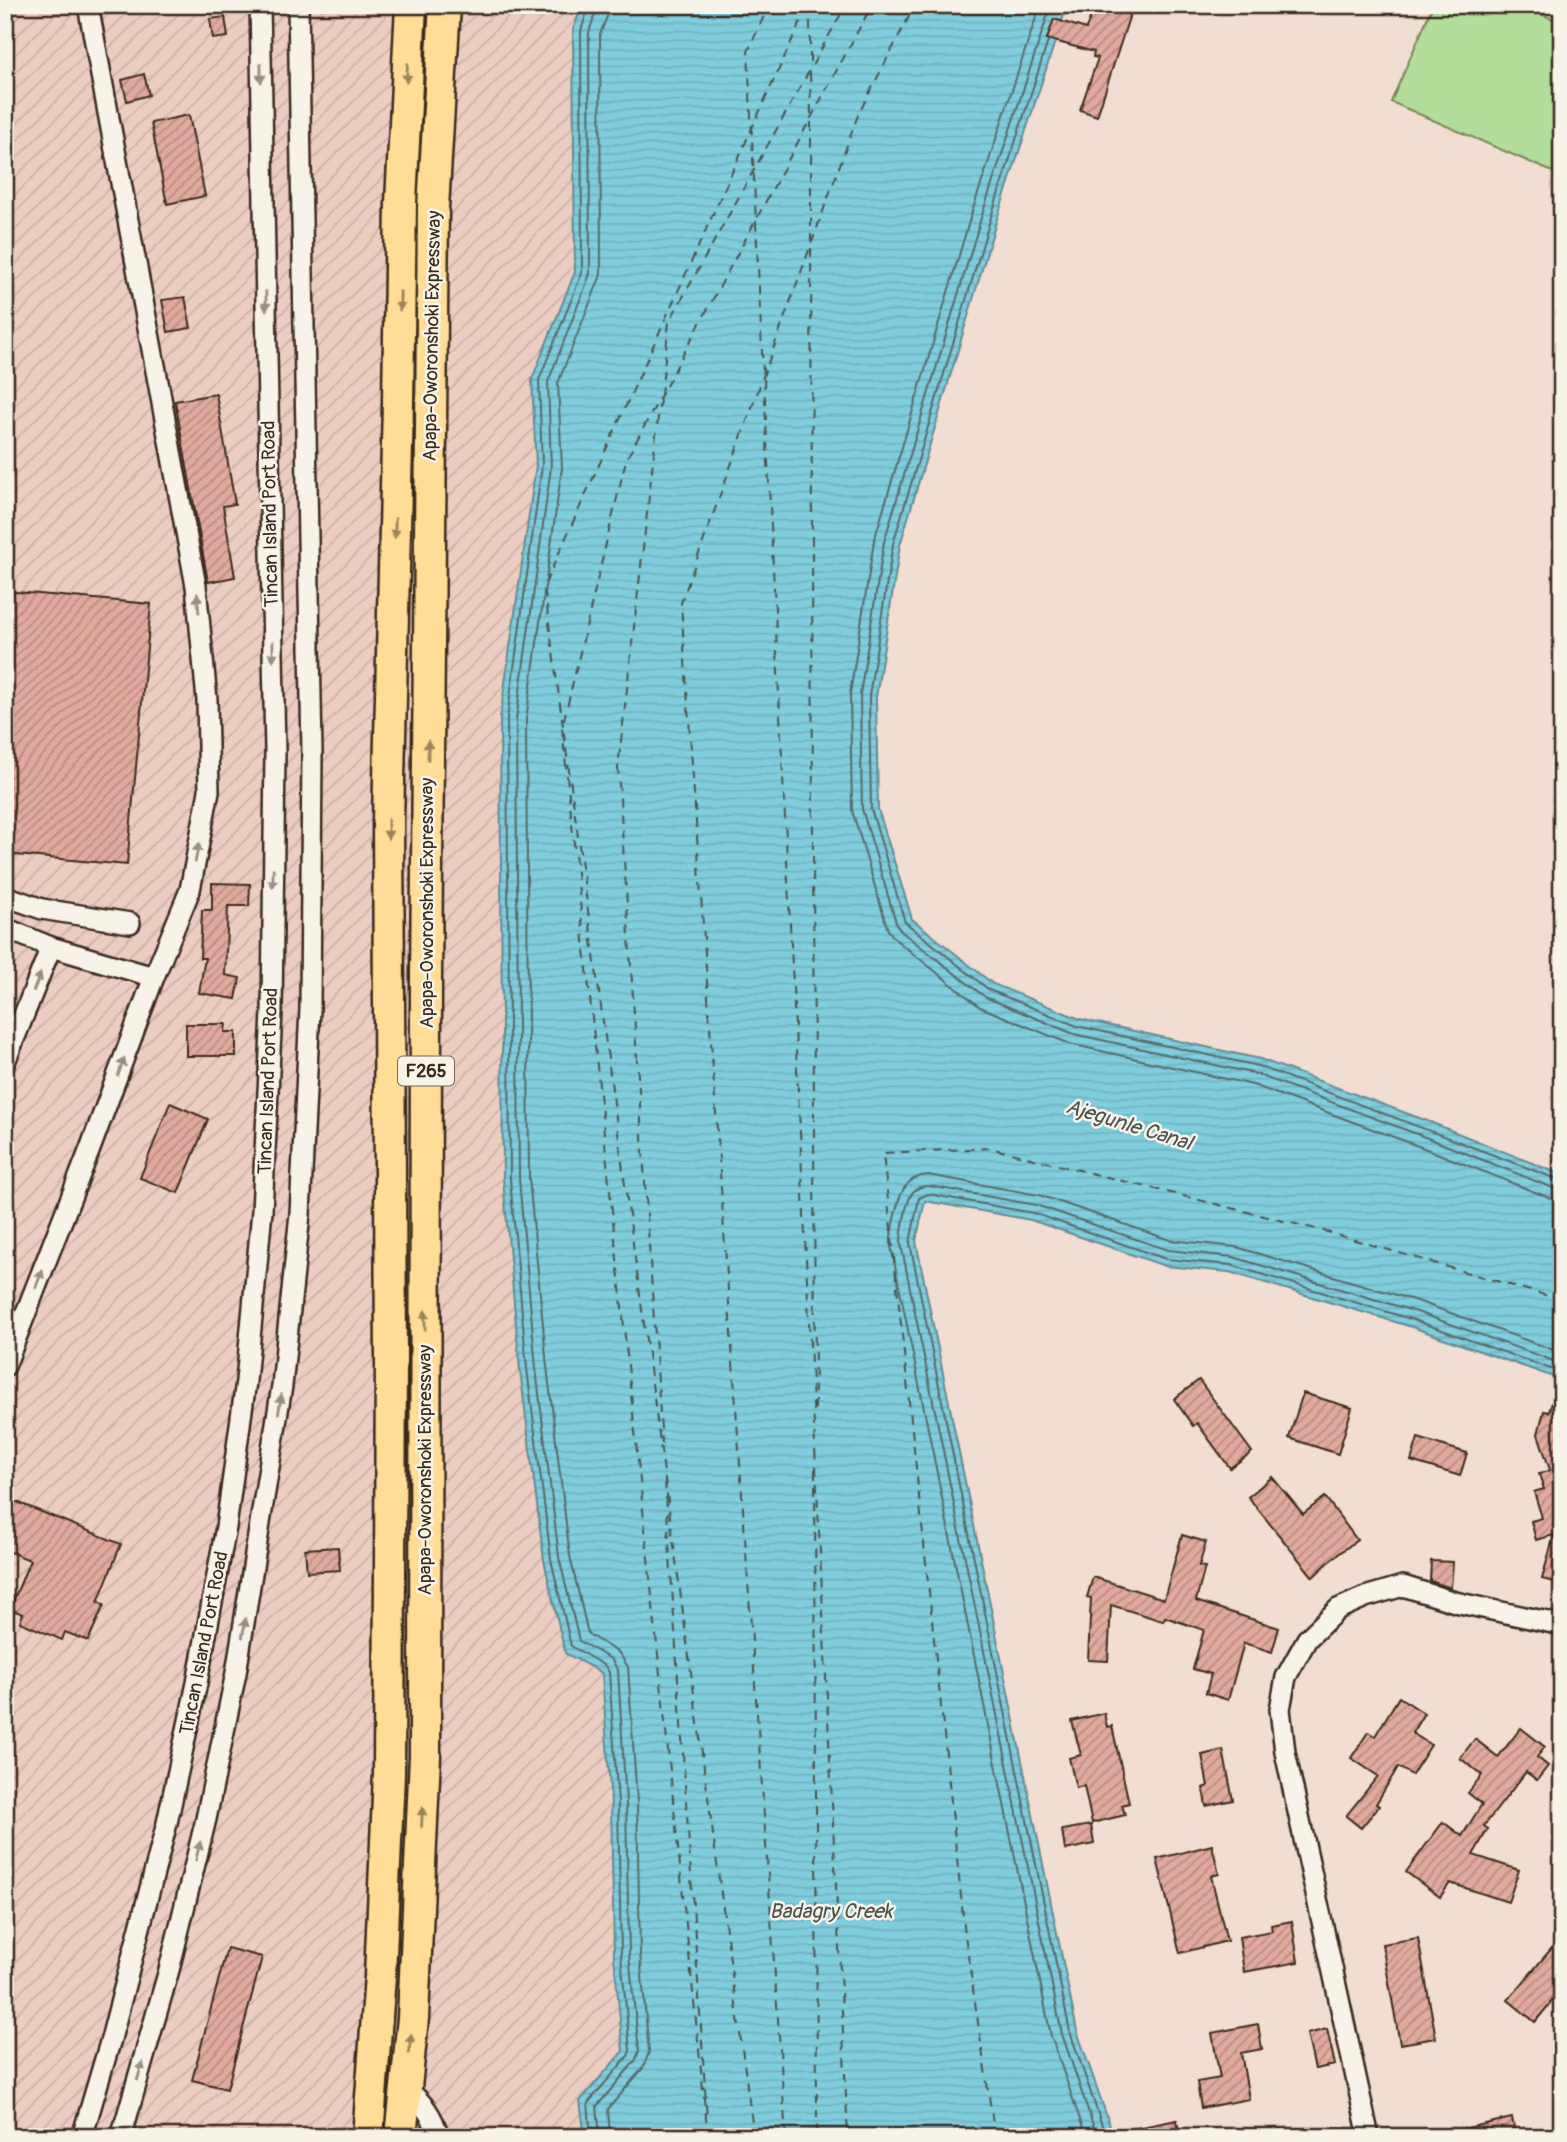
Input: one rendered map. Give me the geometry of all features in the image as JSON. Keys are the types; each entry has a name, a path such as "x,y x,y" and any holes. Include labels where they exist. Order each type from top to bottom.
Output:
{"highway":[{"name":"Apapa-Oworonshoki Expressway","path":"368,2137 380,1976 389,1774 391,1357 388,822 401,202 411,5"},
{"name":"Apapa-Oworonshoki Expressway","path":"401,2137 413,2018 425,1756 426,975 432,221 445,5"}],"street":[{"path":"5,1366 190,890 209,791 207,701 196,586 88,5"},
{"name":"Tincan Island Port Road","path":"82,2137 111,2039 167,1824 202,1657 226,1527 246,1381 262,1211 272,1012 275,752 260,5"},
{"name":"Tincan Island Port Road","path":"121,2137 169,1970 206,1819 236,1673 282,1385 300,1214 310,1009 312,752 298,5"},
{"path":"5,896 42,909 130,923"},
{"path":"5,928 51,947 154,977"},
{"path":"5,1062 51,947"},
{"path":"1369,2137 1285,1752 1280,1709 1286,1677 1307,1639 1338,1609 1364,1597 1403,1586 1455,1602 1562,1625"},
{"path":"405,2088 423,2103 439,2137"}],"shaded area":[{"path":"5,5 637,5 583,339 532,395 536,465 500,718 503,1179 544,1560 565,1652 602,1672 611,1803 614,1956 623,2051 580,2101 585,2137 5,2137"}],"green space":[{"path":"1433,5 1520,5 1562,23 1562,176 1391,102"}],"water":[{"name":"Badagry Creek","path":"583,5 1067,5 996,222 900,545 876,697 878,809 912,919 993,984 1080,1019 1260,1059 1430,1122 1562,1175 1562,1380 1412,1327 1229,1272 1165,1266 1031,1220 925,1201 916,1241 1077,2031 1114,2137 585,2137 580,2101 623,2051 614,1956 611,1803 602,1673 565,1653 544,1560 520,1370 503,1179 500,718 536,465 532,379 575,272 573,29"}],"building":[{"path":"1099,5 1133,5 1097,116 1080,110 1098,58 1093,57 1094,52 1047,39 1054,19 1086,29 1093,10 1097,11"},
{"path":"225,17 228,37 213,39 210,19"},
{"path":"144,74 149,95 127,101 122,80"},
{"path":"189,115 205,196 167,204 151,123"},
{"path":"185,297 191,328 168,332 162,300"},
{"path":"216,394 235,504 223,506 235,577 208,582 175,401"},
{"path":"5,591 151,604 127,865 5,854"},
{"path":"212,883 250,884 249,906 228,906 225,975 240,978 236,999 199,993 205,958 200,958 202,910 212,910"},
{"path":"186,1024 226,1024 225,1032 236,1032 236,1056 186,1056"},
{"path":"170,1103 208,1119 178,1193 140,1178"},
{"path":"1199,1380 1252,1452 1230,1468 1197,1423 1193,1426 1174,1399"},
{"path":"1558,1384 1562,1385 1562,1584 1542,1579 1554,1535 1536,1540 1531,1521 1542,1518 1534,1492 1544,1489 1539,1474 1550,1470 1538,1434 1544,1411 1549,1412"},
{"path":"1303,1393 1352,1408 1338,1454 1289,1438"},
{"path":"1418,1438 1467,1453 1460,1476 1411,1461"},
{"path":"1272,1477 1303,1514 1325,1497 1357,1540 1313,1577 1248,1497"},
{"path":"12,1500 121,1544 98,1602 104,1605 88,1641 65,1632 62,1640 20,1622 23,1614 10,1609 30,1560 5,1550 5,1518"},
{"path":"1182,1535 1206,1542 1199,1566 1205,1567 1196,1601 1279,1628 1272,1652 1244,1643 1228,1700 1206,1693 1211,1674 1193,1669 1204,1630 1165,1617 1163,1621 1111,1605 1108,1661 1088,1660 1091,1598 1087,1597 1093,1577 1164,1599"},
{"path":"338,1547 340,1570 307,1572 305,1549"},
{"path":"1431,1561 1453,1562 1451,1588 1430,1581"},
{"path":"1399,1697 1424,1713 1412,1733 1431,1745 1412,1775 1398,1767 1376,1804 1379,1806 1361,1828 1346,1816 1378,1776 1351,1758 1368,1732 1375,1736"},
{"path":"1104,1713 1107,1727 1112,1726 1129,1803 1122,1805 1125,1815 1092,1823 1084,1786 1076,1788 1069,1758 1081,1755 1072,1721"},
{"path":"1521,1728 1545,1747 1537,1757 1548,1766 1537,1780 1526,1772 1484,1826 1488,1829 1473,1855 1519,1870 1508,1902 1450,1883 1440,1897 1406,1872 1443,1822 1462,1836 1482,1804 1468,1793 1482,1775 1460,1758 1475,1739 1498,1757"},
{"path":"1223,1750 1233,1800 1206,1806 1203,1788 1208,1786 1202,1755"},
{"path":"1091,1825 1094,1844 1065,1850 1062,1830"},
{"path":"1212,1845 1219,1874 1211,1876 1227,1941 1180,1953 1157,1859"},
{"path":"1292,1921 1298,1962 1244,1972 1239,1937 1272,1931 1271,1925"},
{"path":"1562,1936 1562,1989 1535,2022 1508,2000"},
{"path":"1418,1938 1436,2038 1400,2044 1382,1944"},
{"path":"227,1948 262,1957 227,2089 192,2080"},
{"path":"1258,2024 1262,2049 1241,2053 1249,2099 1201,2108 1197,2082 1220,2078 1212,2033"},
{"path":"1327,2029 1335,2065 1315,2069 1307,2034"},
{"path":"1512,2118 1516,2137 1458,2137 1458,2130"},
{"path":"1177,2120 1180,2137 1133,2137 1132,2129"}],"ferry route":[{"path":"763,374 748,51 769,5"},
{"path":"754,2137 544,586 808,5"},
{"path":"810,5 810,67"},
{"path":"661,395 669,322 846,5"},
{"path":"708,2137 562,728 626,460 872,5"},
{"path":"786,2137 681,603 858,115 915,5"},
{"path":"810,73 811,116"},
{"path":"811,122 811,242"},
{"path":"811,248 815,1415"},
{"path":"764,379 848,2137"},
{"path":"660,400 618,767 662,1444"},
{"path":"995,2137 965,1935 883,1153 990,1148 1320,1230 1562,1300"},
{"path":"815,1469 817,2137"},
{"path":"665,1481 707,2118"}],"water label":[{"name":"Ajegunle Canal","path":"1129,1125"}]}
